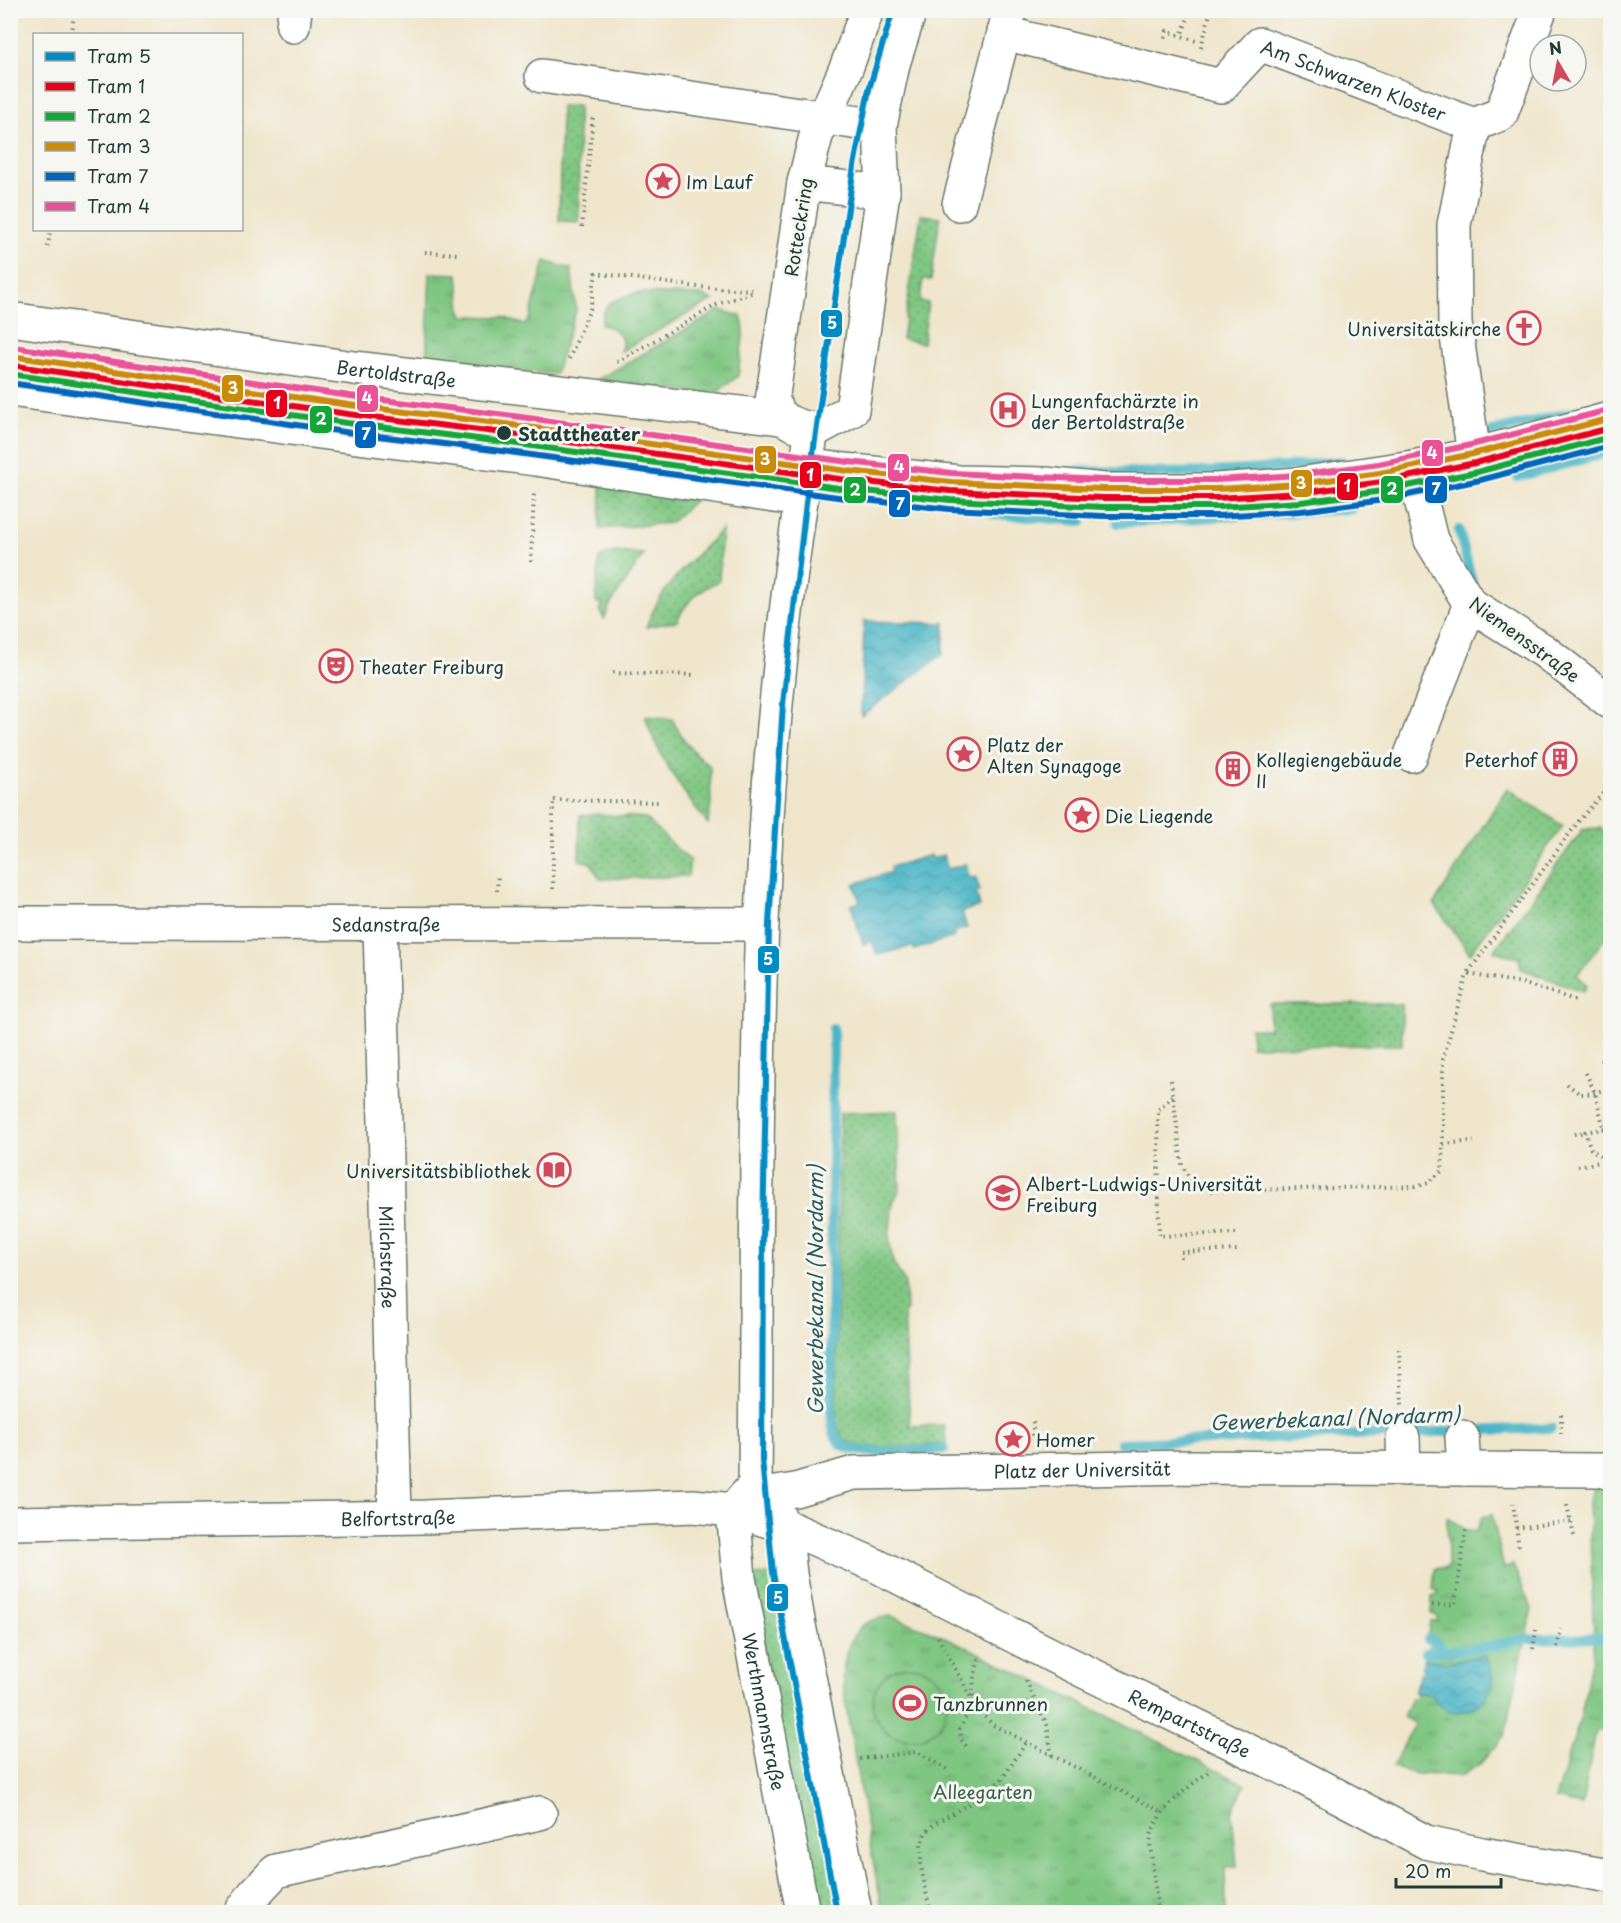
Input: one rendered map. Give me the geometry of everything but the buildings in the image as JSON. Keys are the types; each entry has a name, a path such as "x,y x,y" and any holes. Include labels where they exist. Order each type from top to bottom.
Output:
{"street":[{"name":"Rotteckring","path":"806,466 797,423 772,401 804,183 816,136 847,66 867,10"},
{"path":"797,423 818,429 852,410 883,192 880,126 893,64 910,10"},
{"path":"1474,455 1455,323 1454,225 1474,125 1501,114 1540,10"},
{"path":"959,204 1007,22"},
{"name":"Am Schwarzen Kloster","path":"1007,22 1221,86 1260,44 1474,125"},
{"path":"542,76 880,126"},
{"path":"804,183 883,192"},
{"name":"Bertoldstraße","path":"10,319 354,368 574,393 797,423"},
{"path":"10,390 536,459 800,500"},
{"path":"855,1912 798,1620 785,1526 760,1490 762,924 776,704 793,550 806,466 959,482 1045,484 1104,490 1216,490 1299,484 1413,467 1474,455 1611,419"},
{"name":"Niemensstraße","path":"1413,467 1431,540 1470,604 1544,651 1611,702"},
{"path":"1411,755 1470,604"},
{"name":"Sedanstraße","path":"10,923 762,924"},
{"name":"Milchstraße","path":"380,924 395,1517"},
{"path":"1462,1437 1464,1469"},
{"name":"Platz der Universität","path":"760,1490 795,1490 854,1473 1193,1467 1403,1441 1464,1469 1601,1470 1611,1473"},
{"path":"733,1510 760,1490"},
{"name":"Belfortstraße","path":"10,1523 395,1517 693,1506 733,1510 785,1526"},
{"name":"Werthmannstraße","path":"733,1510 743,1599 803,1912"},
{"name":"Rempartstraße","path":"785,1526 875,1565 1057,1658 1296,1774 1426,1842 1611,1876"},
{"path":"241,1912 276,1871 540,1813"}],"path":[{"path":"72,33 74,10"},
{"path":"1177,10 1189,15 1183,38 1202,43"},
{"path":"582,227 598,86"},
{"path":"48,247 50,231"},
{"path":"425,252 458,254"},
{"path":"596,273 698,287 760,290 718,304 588,379 574,393 563,375 590,309 596,273"},
{"path":"531,562 536,459"},
{"path":"613,673 697,675"},
{"path":"1171,1080 1182,1165 1192,1182 1212,1191 1406,1188 1428,1183 1442,1171 1443,1059 1467,974 1578,822 1611,785"},
{"path":"552,890 552,800 658,802"},
{"path":"497,891 498,874"},
{"path":"1467,974 1522,983 1575,1000"},
{"path":"1602,1059 1611,1078"},
{"path":"1586,1073 1595,1093 1604,1129"},
{"path":"1568,1084 1580,1094 1595,1093 1611,1087"},
{"path":"1174,1096 1158,1110 1159,1236 1236,1233"},
{"path":"1574,1134 1611,1128"},
{"path":"1585,1132 1591,1149 1608,1160"},
{"path":"1443,1144 1474,1141"},
{"path":"1578,1166 1608,1160"},
{"path":"1181,1258 1181,1252 1239,1250"},
{"path":"1399,1349 1403,1441"},
{"path":"1033,1422 1033,1433"},
{"path":"1567,1505 1575,1540"},
{"path":"1514,1512 1519,1548"},
{"path":"1516,1528 1571,1521"},
{"path":"1432,1605 1455,1604 1466,1530"},
{"path":"1557,1647 1561,1629"},
{"path":"1533,1649 1536,1630"},
{"path":"936,1634 972,1702 993,1725 1162,1812"},
{"path":"966,1746 961,1739 960,1730 972,1702 974,1677 983,1650"},
{"path":"1025,1679 1047,1725 1052,1756"},
{"path":"930,1912 921,1866 921,1845 925,1834 935,1823 974,1802 1002,1779 1026,1743"},
{"path":"857,1759 917,1752 947,1769"},
{"path":"1158,1912 1151,1833 1162,1812 1212,1769"}],"green space":[{"path":"561,106 578,106 579,222 559,221"},
{"path":"921,215 940,217 931,280 923,279 920,302 928,303 923,343 902,339"},
{"path":"545,261 571,269 576,310 555,374 426,363 430,273 458,274 463,316 503,317 525,325 530,318"},
{"path":"636,293 701,295 713,300 621,351 622,341 618,333 601,325 602,317 607,306 612,302"},
{"path":"720,310 741,316 744,329 738,376 714,395 597,380"},
{"path":"601,479 696,499 670,523 600,529"},
{"path":"722,529 719,581 694,597 677,621 646,627 652,612 669,586"},
{"path":"615,552 644,554 610,605 604,619 600,609 602,606 596,602 599,558"},
{"path":"645,716 672,719 688,745 710,766 711,804 708,824 671,773"},
{"path":"1507,788 1563,826 1470,954 1434,904"},
{"path":"598,814 645,818 690,860 688,876 600,879 591,863 579,860 580,815"},
{"path":"1601,828 1610,846 1610,931 1577,975 1587,985 1583,991 1521,969 1519,958 1494,951 1583,829"},
{"path":"1270,1004 1402,1004 1402,1045 1251,1046 1251,1028 1269,1029"},
{"path":"897,1111 900,1188 893,1203 889,1237 893,1262 905,1283 906,1312 904,1312 910,1426 944,1425 946,1444 870,1447 852,1444 846,1440 841,1435 836,1422 840,1113"},
{"path":"1596,1482 1610,1484 1610,1732 1596,1730 1582,1805 1555,1799 1581,1716 1594,1645 1589,1501"},
{"path":"1492,1515 1504,1569 1513,1565 1532,1609 1505,1735 1480,1764 1461,1776 1417,1774 1392,1767 1415,1724 1403,1717 1411,1698 1414,1699 1417,1694 1414,1692 1420,1674 1423,1674 1426,1648 1429,1648 1430,1643 1427,1642 1430,1621 1437,1621 1437,1616 1431,1614 1432,1597 1438,1595 1438,1591 1433,1589 1435,1569 1448,1567 1447,1517 1466,1530 1476,1532 1482,1517"},
{"path":"781,1572 844,1912 814,1912 750,1577"},
{"name":"Alleegarten","path":"891,1616 952,1640 1245,1784 1232,1813 1237,1866 1225,1867 1226,1912 883,1912 846,1708 844,1668 849,1645 860,1627 870,1621"},
{"name":"Tanzbrunnen","path":"903,1666 917,1666 931,1672 941,1682 947,1696 945,1717 931,1734 917,1740 903,1740 889,1734 879,1724 873,1710 873,1696 879,1682 889,1672"}],"water":[{"path":"864,621 945,623 943,654 861,716"},
{"path":"931,855 932,859 943,855 948,869 966,864 970,878 976,877 980,892 976,893 980,906 962,912 967,928 953,932 954,937 914,950 913,946 877,955 872,941 863,944 851,905 860,902 854,884 891,872 890,867"},
{"path":"1484,1655 1492,1671 1493,1681 1487,1697 1473,1708 1456,1712 1448,1710 1439,1705 1432,1695 1414,1692 1420,1674 1423,1674 1424,1659 1447,1662"}],"waterway":[{"path":"1488,433 1610,402"},
{"path":"1518,477 1610,452"},
{"path":"1078,470 1144,473 1210,472 1341,461"},
{"path":"1118,523 1352,509"},
{"path":"993,514 1082,521"},
{"path":"1459,530 1472,582"},
{"name":"Gewerbekanal (Nordarm)","path":"833,1028 831,1392 834,1431 839,1442 858,1450 888,1452 944,1449"},
{"name":"Gewerbekanal (Nordarm)","path":"1121,1443 1551,1428"},
{"path":"1428,1639 1437,1643 1444,1651 1450,1651 1489,1647 1524,1639 1610,1638"},
{"path":"1425,1653 1444,1651"}],"tram line":[{"name":"5","path":"837,1912 773,1573 762,1460 763,1236 769,924 783,704 806,503 854,166 869,89 893,10"},
{"name":"4","path":"13,347 350,396 849,462 951,473 1103,480 1216,480 1298,475 1379,464 1471,445 1605,411"},
{"name":"3","path":"11,356 349,405 848,471 951,482 1103,489 1217,489 1299,484 1380,473 1473,454 1608,419"},
{"name":"1","path":"10,365 348,414 847,480 950,491 1103,498 1217,498 1300,493 1382,482 1475,463 1610,428"},
{"name":"2","path":"10,374 347,423 846,489 950,500 1103,507 1218,507 1301,502 1383,491 1477,472 1610,437"},
{"name":"7","path":"10,383 345,432 845,498 949,509 1102,516 1218,516 1301,511 1384,500 1480,480 1610,446"}],"place":[{"name":"Im Lauf","path":"663,181"},
{"name":"Universitätskirche","path":"1524,328"},
{"name":"Lungenfachärzte in der Bertoldstraße","path":"1008,410"},
{"name":"Stadttheater","path":"504,433"},
{"name":"Theater Freiburg","path":"336,666"},
{"name":"Platz der Alten Synagoge","path":"964,754"},
{"name":"Peterhof","path":"1560,759"},
{"name":"Kollegiengebäude II","path":"1233,769"},
{"name":"Die Liegende","path":"1082,815"},
{"name":"Universitätsbibliothek","path":"554,1170"},
{"name":"Albert-Ludwigs-Universität Freiburg","path":"1003,1193"},
{"name":"Homer","path":"1013,1439"},
{"name":"Tanzbrunnen","path":"910,1703"}]}
